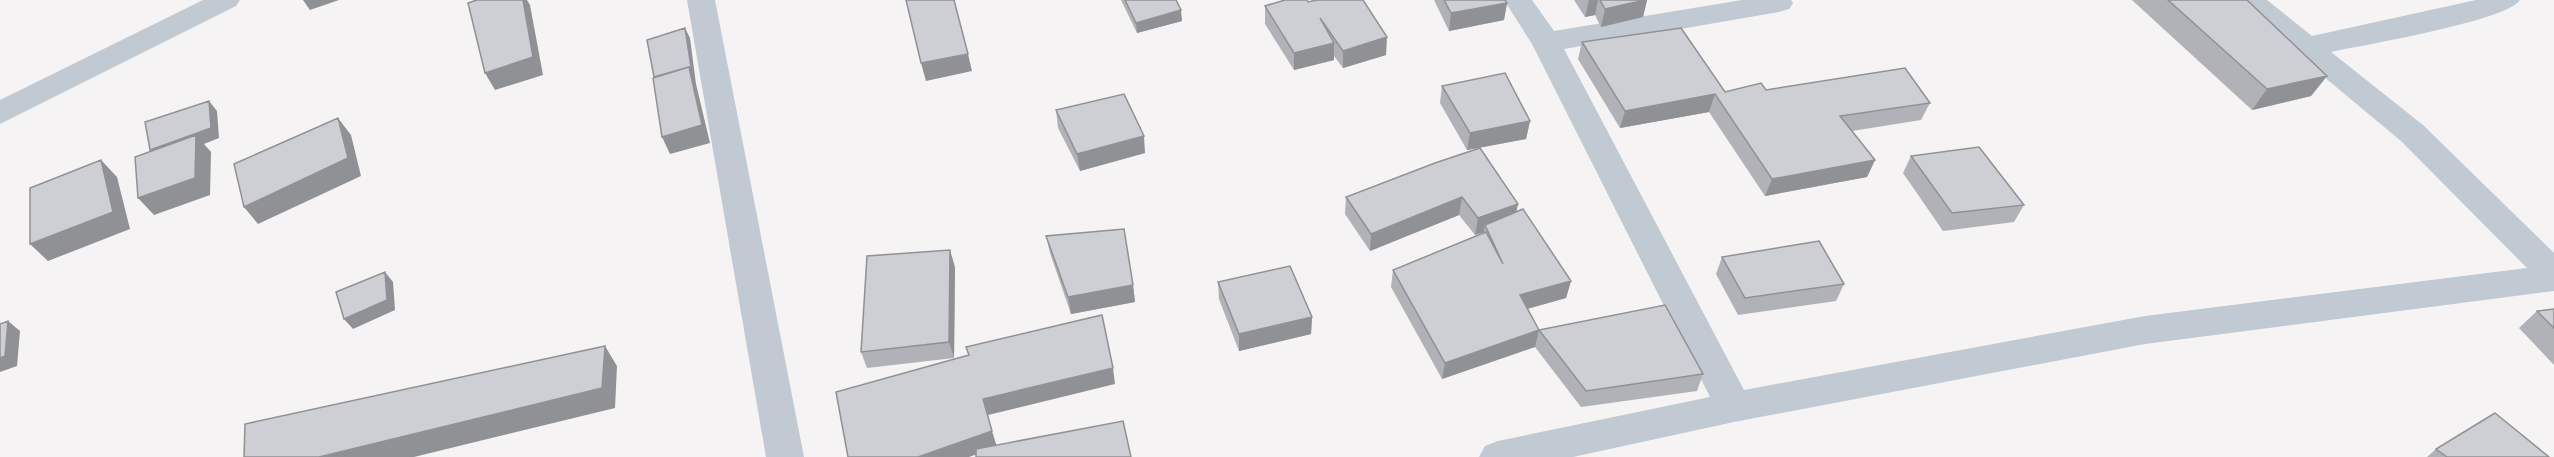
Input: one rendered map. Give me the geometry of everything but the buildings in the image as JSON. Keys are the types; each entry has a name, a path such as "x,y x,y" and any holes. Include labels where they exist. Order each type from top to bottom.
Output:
{"street":[{"path":"0,113 226,0"},
{"path":"701,0 785,457"},
{"path":"1518,0 1546,42 1649,238 1734,407"},
{"path":"2249,0 2412,134 2554,276"},
{"path":"2307,47 2464,14 2506,0"},
{"path":"1546,42 1779,3"},
{"path":"1498,457 1734,407 2145,330 2554,276"}]}
